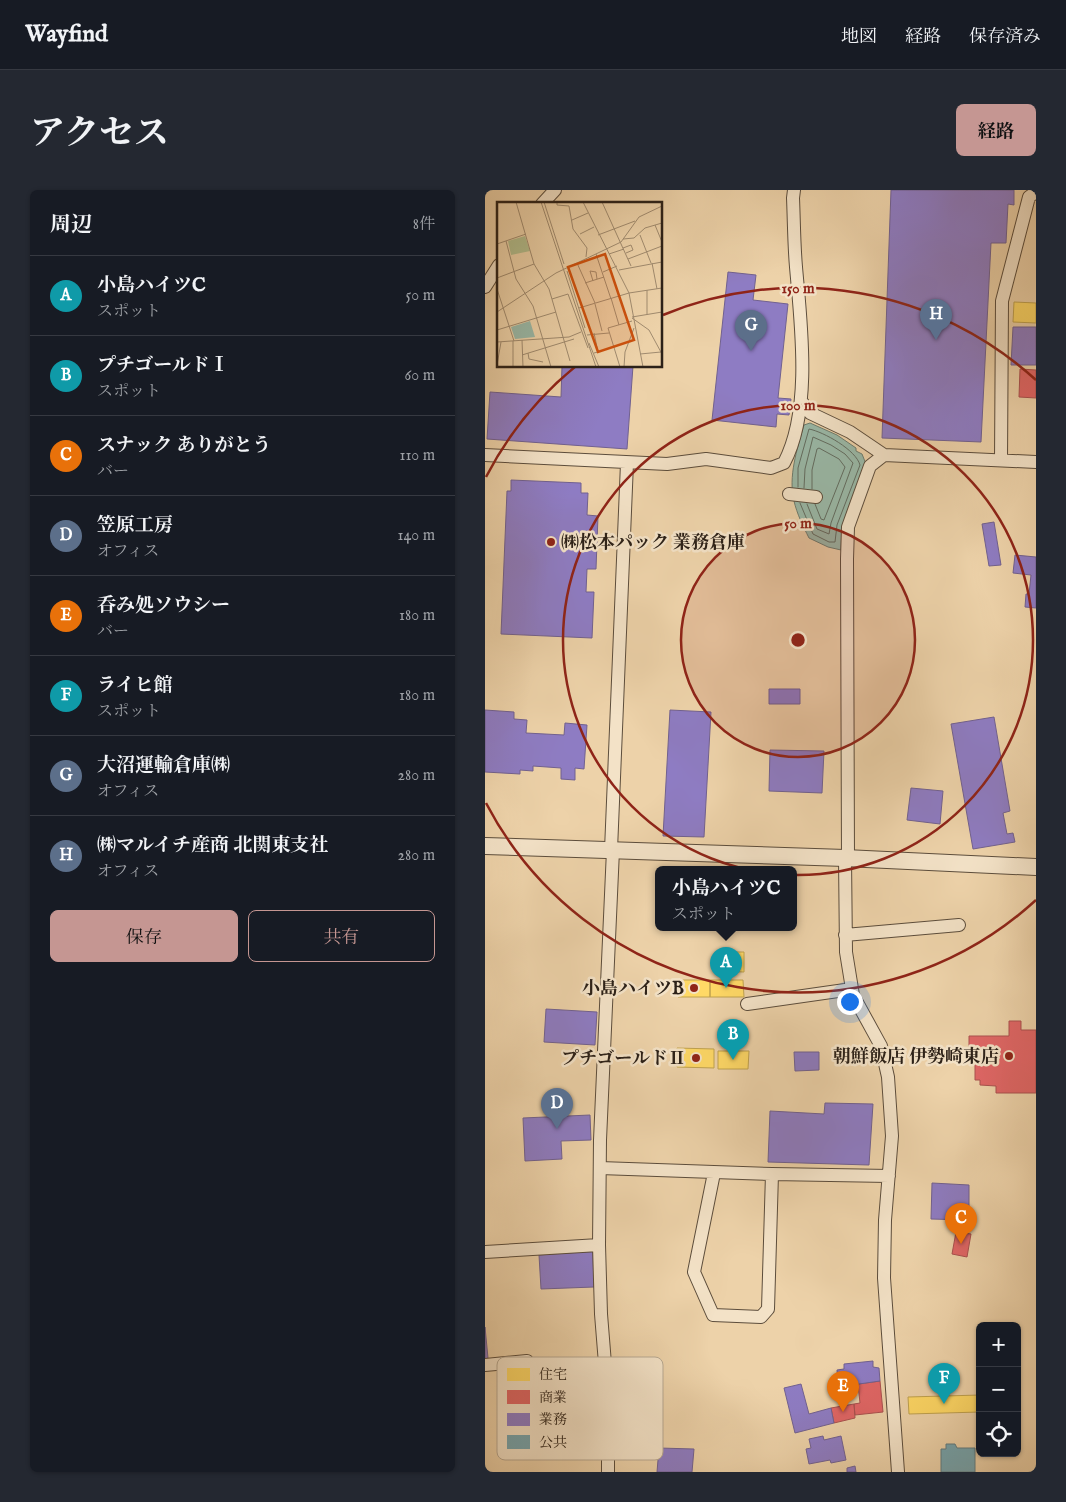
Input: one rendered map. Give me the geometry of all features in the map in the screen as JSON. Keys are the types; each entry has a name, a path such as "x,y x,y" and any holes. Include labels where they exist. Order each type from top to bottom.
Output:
{"street":[{"path":"544,202 555,190"},
{"path":"485,455 667,464 706,460 771,468 784,463 799,418 802,402 801,317 795,255 794,190"},
{"path":"1001,460 1002,301 1029,196 1036,192"},
{"path":"485,287 497,268"},
{"path":"802,402 810,413 850,432 884,455 1036,462"},
{"path":"884,455 871,466 849,527 847,559 847,858 845,935 853,995 881,1046 888,1077 892,1136 885,1220 884,1278 899,1472"},
{"path":"604,1357 599,1245 600,1168 627,463"},
{"path":"789,494 816,497"},
{"path":"485,846 847,858 1036,867"},
{"path":"845,935 959,925"},
{"path":"747,1004 852,988"},
{"path":"600,1168 714,1173 889,1176"},
{"path":"714,1173 694,1272 713,1315 761,1317 768,1309 772,1174"},
{"path":"485,1252 599,1245"}],"water":[{"path":"810,423 837,435 856,448 856,451 862,454 866,464 842,527 841,550 828,547 809,538 798,515 794,501 792,482 794,463 804,425"}],"building: 住宅":[{"path":"1014,302 1036,303 1036,323 1013,322"},
{"path":"715,952 744,952 744,972 716,971"},
{"name":"小島ハイツB","path":"679,980 710,980 710,997 678,997"},
{"path":"710,980 743,980 744,997 710,997"},
{"name":"プチゴールドⅡ","path":"677,1048 714,1049 714,1068 677,1067"},
{"path":"718,1051 749,1051 748,1069 718,1069"},
{"path":"976,1395 976,1412 909,1414 908,1397"}],"building: 商業":[{"path":"1020,369 1036,370 1036,398 1019,397"},
{"name":"朝鮮飯店 伊勢崎東店","path":"1009,1021 1021,1021 1021,1030 1036,1030 1036,1093 996,1093 996,1086 980,1085 980,1080 975,1080 975,1064 982,1064 983,1048 969,1048 969,1036 1009,1036"},
{"path":"956,1232 971,1234 967,1257 952,1254"},
{"path":"880,1381 883,1412 855,1415 854,1404 860,1403 858,1384"},
{"path":"854,1404 855,1418 834,1423 831,1408"}],"building: 業務":[{"path":"891,190 1014,190 1014,205 1008,204 1006,243 991,243 981,442 882,438"},
{"path":"728,272 756,275 753,300 788,304 778,398 791,399 789,415 777,414 776,427 712,420"},
{"path":"1013,327 1036,327 1036,365 1011,365"},
{"path":"562,368 633,368 627,449 487,439 490,392 561,397"},
{"name":"㈱松本パック 業務倉庫","path":"511,480 581,483 581,493 588,493 587,515 598,516 596,569 587,569 586,592 594,592 592,638 501,634 507,491 511,491"},
{"path":"994,522 1001,565 989,566 982,524"},
{"path":"1015,555 1036,557 1036,608 1025,607 1026,594 1029,594 1031,575 1013,573"},
{"path":"769,689 800,689 800,704 769,704"},
{"path":"485,710 514,712 514,719 527,720 526,733 564,735 565,723 587,725 584,769 575,768 575,780 561,779 561,768 533,766 533,771 520,770 520,774 485,772"},
{"path":"670,710 711,712 704,837 663,836"},
{"path":"994,717 1010,811 1003,813 1007,834 1013,833 1015,842 973,849 951,724"},
{"path":"770,750 824,751 822,793 769,791"},
{"path":"911,788 943,791 940,824 907,820"},
{"path":"546,1009 597,1012 595,1045 544,1042"},
{"path":"794,1052 819,1052 819,1070 795,1071"},
{"path":"825,1103 873,1104 869,1165 768,1162 770,1111 824,1114"},
{"path":"590,1115 591,1140 561,1141 562,1159 525,1161 523,1118"},
{"path":"932,1183 969,1185 969,1220 931,1219"},
{"path":"593,1251 594,1287 541,1289 539,1255"},
{"path":"485,1327 488,1358 485,1359"},
{"path":"873,1361 873,1367 879,1368 880,1381 845,1386 845,1383 838,1383 837,1370 844,1369 844,1364"},
{"path":"801,1384 809,1414 831,1408 834,1423 795,1433 784,1388"},
{"path":"823,1436 824,1440 841,1436 846,1460 831,1463 830,1460 809,1464 806,1449 811,1448 809,1439"},
{"path":"663,1448 694,1449 692,1472 657,1472 658,1460 663,1460"},
{"path":"855,1466 856,1472 847,1472 847,1468"}],"building: 公共":[{"path":"946,1444 955,1444 957,1448 975,1448 975,1472 941,1472 941,1449 946,1449"}],"place":[{"name":"㈱マルイチ産商 北関東支社","path":"936,340"},
{"name":"大沼運輸倉庫㈱","path":"751,351"},
{"name":"㈱松本パック 業務倉庫","path":"551,542"},
{"name":"小島ハイツB","path":"694,988"},
{"name":"小島ハイツC","path":"726,988"},
{"name":"朝鮮飯店 伊勢崎東店","path":"1009,1056"},
{"name":"プチゴールドⅡ","path":"696,1058"},
{"name":"プチゴールドⅠ","path":"733,1060"},
{"name":"笠原工房","path":"557,1129"},
{"name":"スナック ありがとう","path":"961,1244"},
{"name":"ライヒ館","path":"944,1404"},
{"name":"呑み処ソウシー","path":"843,1412"}]}
